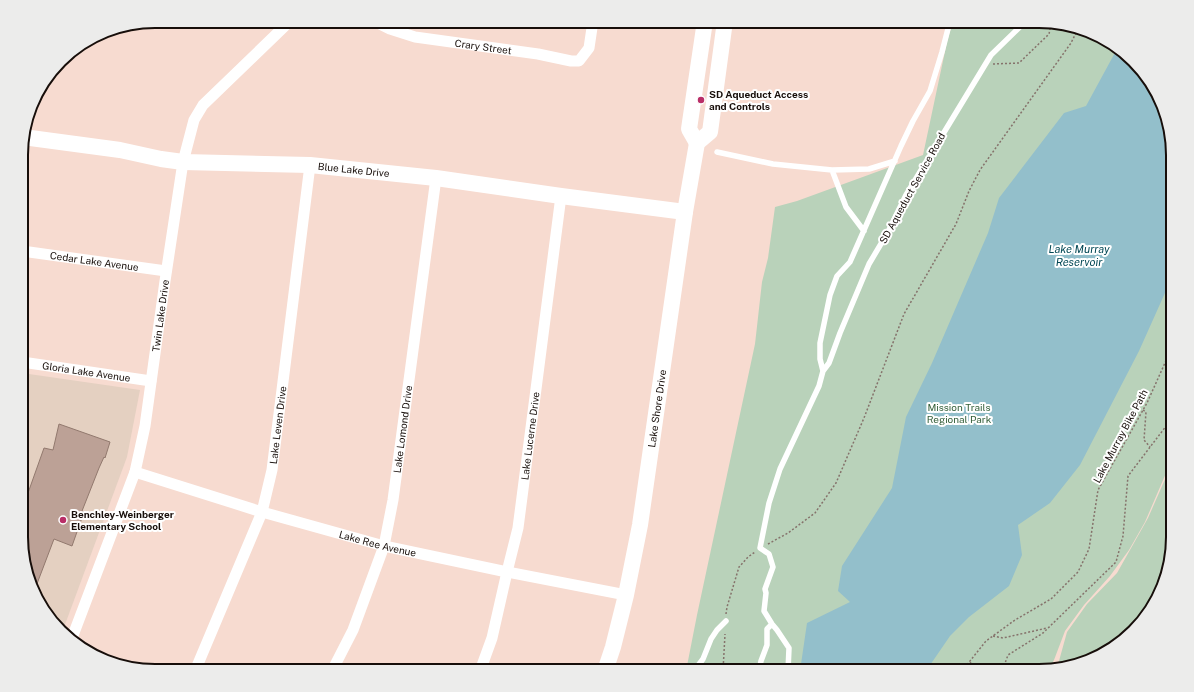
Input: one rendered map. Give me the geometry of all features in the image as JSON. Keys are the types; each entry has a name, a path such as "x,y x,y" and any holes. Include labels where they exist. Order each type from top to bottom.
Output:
{"main road":[{"path":"704,28 689,129 697,143 710,132 724,28"},
{"name":"Blue Lake Drive","path":"29,138 120,150 183,162 310,165 436,178 685,212"},
{"name":"Lake Shore Drive","path":"607,664 626,595 640,520 685,212 697,143"}],"street":[{"name":"Twin Lake Drive","path":"73,634 135,472 145,426 152,381 166,272 183,162 194,120 203,105 283,28"},
{"name":"Crary Street","path":"388,28 415,37 538,54 571,61 579,61 589,48 592,28"},
{"name":"Lake Leven Drive","path":"198,664 262,512 272,470 310,165"},
{"name":"Lake Lomond Drive","path":"336,664 353,630 384,546 393,500 436,178"},
{"name":"Lake Lucerne Drive","path":"483,664 492,638 518,528 561,196"},
{"name":"Cedar Lake Avenue","path":"28,252 166,272"},
{"name":"Gloria Lake Avenue","path":"28,363 152,381"},
{"name":"Lake Ree Avenue","path":"135,472 262,512 384,546 626,595"}],"lane":[{"name":"SD Aqueduct Service Road","path":"823,371 820,359 820,343 830,295 837,276 850,262 913,121 930,91 948,28"},
{"name":"SD Aqueduct Service Road","path":"760,548 769,503 780,469 819,386 823,371 829,364 840,333 869,264 888,232 906,195 991,55 1019,28"},
{"path":"717,152 773,164 832,170 869,169 895,161"},
{"path":"832,170 846,207 864,231"},
{"path":"760,548 768,554 773,567 765,588 766,594 764,611 789,648 788,664"},
{"path":"699,664 714,634 726,621"},
{"path":"760,664 767,645 767,629 772,624"}],"path":[{"path":"986,64 1019,63 1049,34 1050,29"},
{"path":"723,664 727,607 739,567 748,557 760,548 788,533 815,513 836,483 864,418 904,314 956,224 969,191 980,170 1071,43 1076,34"},
{"name":"Lake Murray Bike Path","path":"968,664 986,641 992,636 1015,620 1051,599 1078,572 1089,549 1098,490 1143,410 1166,360"},
{"path":"1143,410 1146,412 1144,440 1150,447"},
{"path":"1005,664 1008,654 1043,633 1116,562 1123,536 1128,476 1166,426"},
{"path":"992,636 1003,638 1048,628"}],"shaded area":[{"name":"Benchley-Weinberger Elementary School","path":"28,374 140,390 127,457 65,626 49,607 41,593 32,570 29,553"}],"green space":[{"name":"Mission Trails Regional Park","path":"951,28 1039,28 1072,32 1102,45 1123,60 1145,85 1153,99 1164,130 1166,147 1166,473 1145,522 1129,550 1110,576 1084,605 1065,631 1052,663 687,664 755,344 762,282 768,258 775,207 797,201 923,155"},
{"path":"1166,477 1166,545 1164,562 1159,578 1149,600 1134,621 1109,643 1080,657 1057,663 1067,632 1087,604 1117,573 1148,518"}],"water":[{"name":"Lake Murray Reservoir","path":"1115,53 1134,71 1145,85 1153,99 1164,130 1166,147 1166,291 1139,351 1080,465 1050,503 1018,525 1022,555 1009,586 969,617 950,636 931,664 801,664 807,623 850,602 838,591 842,566 892,488 906,417 932,363 988,233 999,198 1064,113 1086,106"}],"building":[{"path":"59,424 110,442 105,458 104,457 99,468 82,511 84,512 72,546 54,539 37,583 32,570 29,553 28,493 44,448 53,450"}],"place":[{"name":"SD Aqueduct Access and Controls","path":"701,100"},
{"name":"Benchley-Weinberger Elementary School","path":"63,520"}]}
